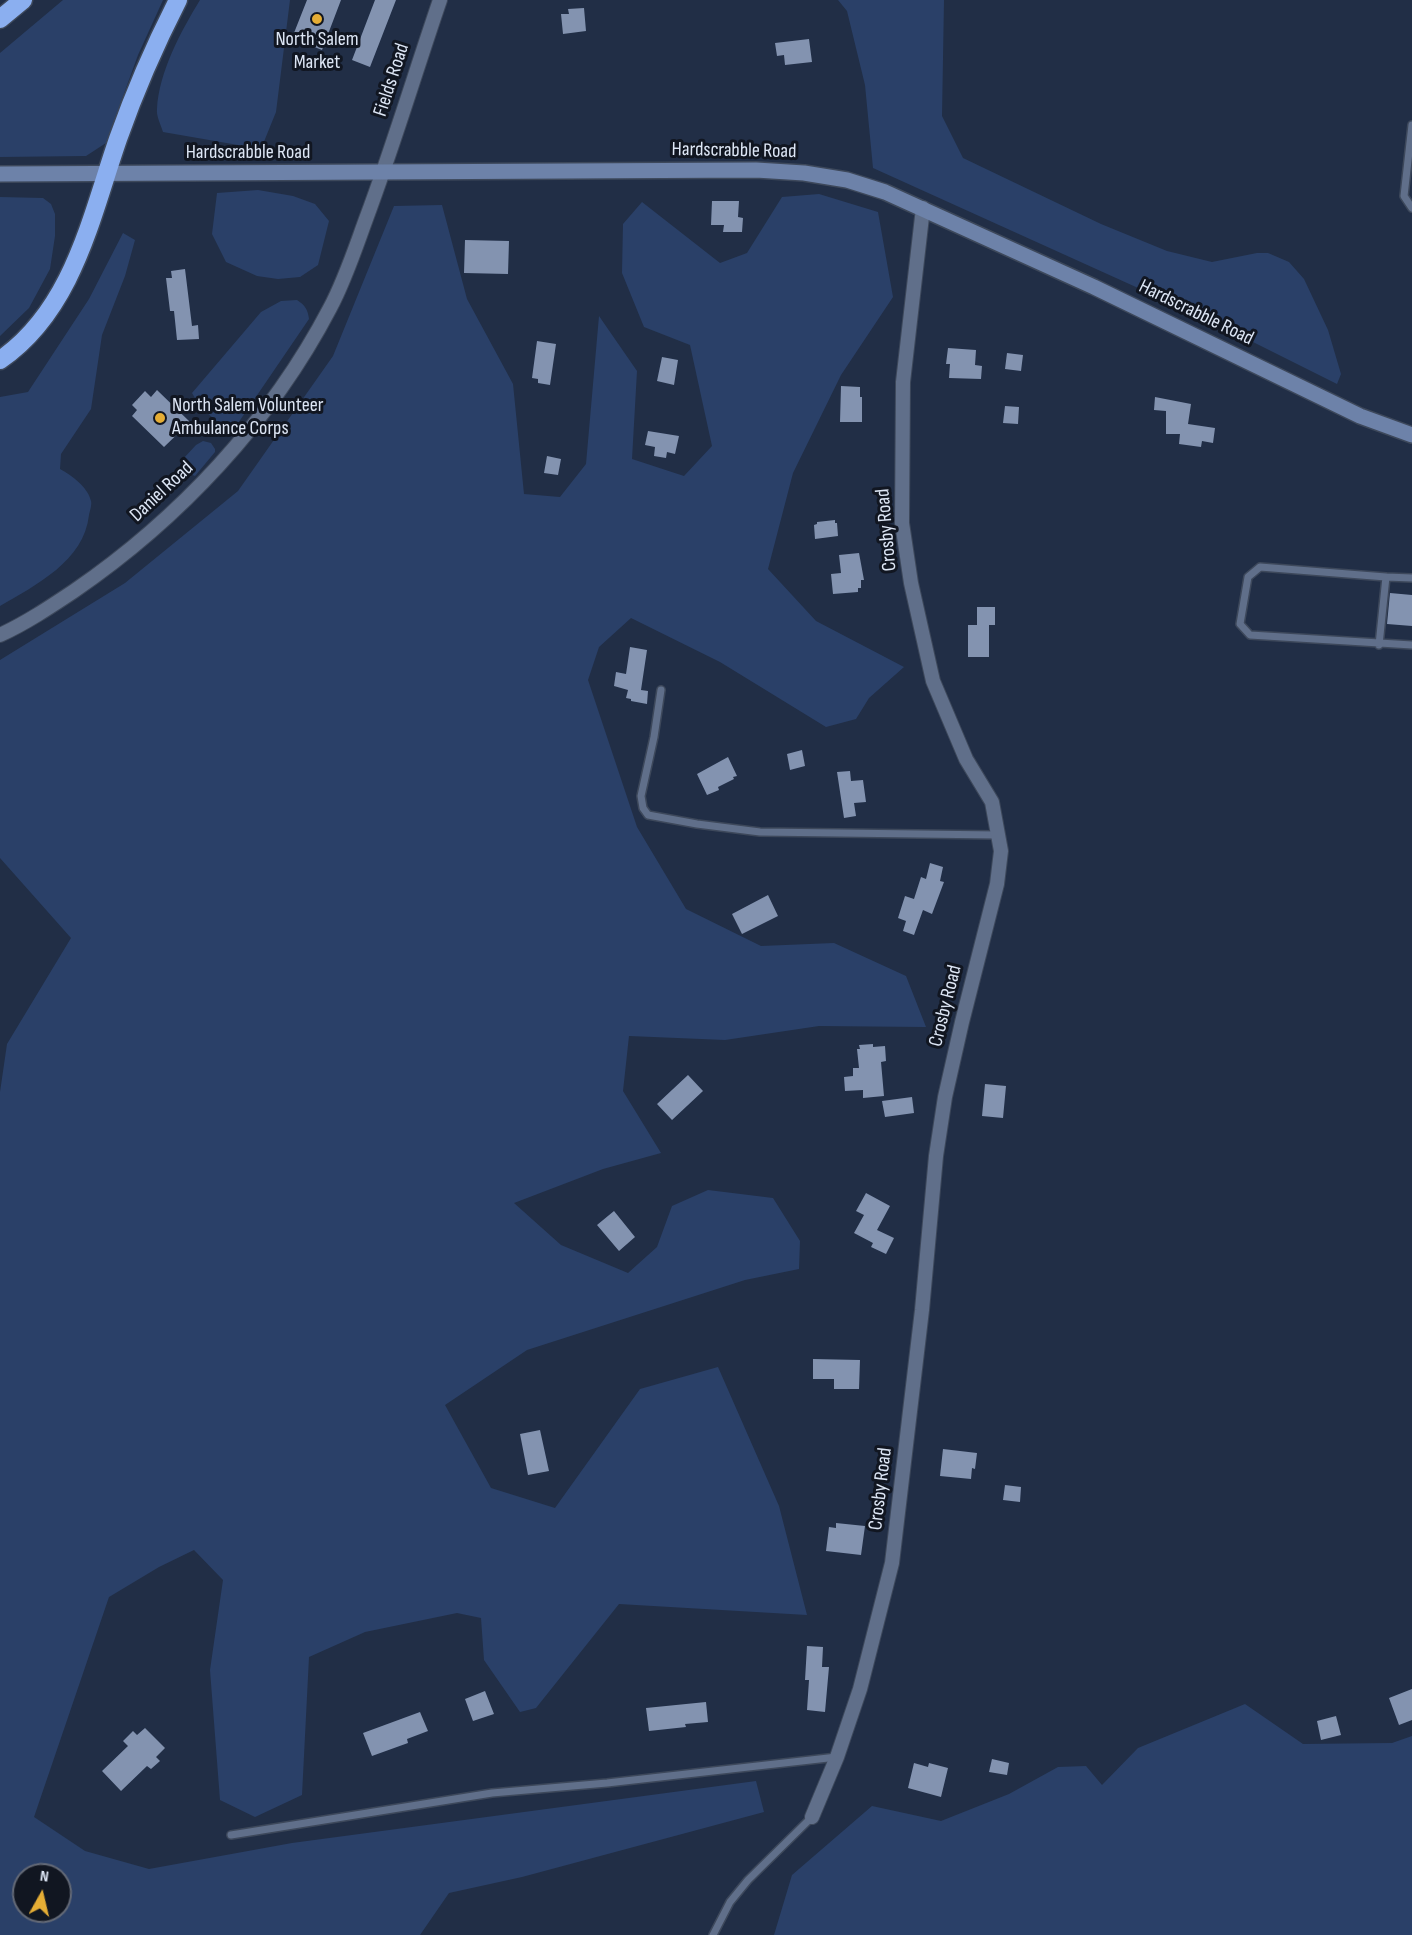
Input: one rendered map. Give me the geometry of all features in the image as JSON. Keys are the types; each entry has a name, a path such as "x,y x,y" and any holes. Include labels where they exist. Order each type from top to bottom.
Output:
{"highway":[{"path":"0,19 23,0"},
{"path":"0,360 28,336 61,293 77,259 150,56 178,0"}],"street":[{"name":"Fields Road","path":"383,173 440,0"},
{"name":"Hardscrabble Road","path":"0,174 705,170 804,173 848,180 923,208 1094,287 1360,416 1412,435"},
{"name":"Daniel Road","path":"0,635 55,603 103,571 147,534 232,451 270,404 302,357 331,306 383,173"},
{"name":"Crosby Road","path":"812,1817 837,1757 860,1689 892,1563 922,1310 936,1156 945,1097 997,884 1001,851 992,802 966,759 933,681 911,583 902,523 903,382 923,208"}],"lane":[{"path":"1412,126 1404,196 1412,208"},
{"path":"1412,578 1386,578 1260,567 1248,577 1240,624 1250,635 1379,645 1412,645"},
{"path":"1379,645 1386,578"},
{"path":"661,690 642,796 643,808 648,815 697,825 760,832 999,835"},
{"path":"231,1835 492,1793 619,1782 837,1757"},
{"path":"713,1935 730,1902 748,1880 812,1817"}],"shaded area":[{"path":"63,0 163,0 138,55 106,143 86,156 0,157 0,53"},
{"path":"200,0 290,0 276,112 261,149 163,132 157,112 166,66"},
{"path":"838,0 944,0 942,116 963,158 1101,224 1167,251 1212,262 1268,253 1289,262 1304,279 1328,330 1341,374 1337,384 1211,321 873,168 865,85 847,11"},
{"path":"258,190 293,196 315,204 329,221 318,265 300,277 278,279 257,276 226,262 212,234 217,193"},
{"path":"819,194 878,212 893,297 841,375 793,473 768,569 816,621 904,667 869,698 856,719 826,727 720,662 631,618 599,647 588,680 637,827 686,909 761,946 834,943 906,976 926,1027 819,1026 725,1040 629,1036 623,1091 661,1153 603,1169 514,1203 561,1245 628,1273 657,1247 672,1206 708,1190 773,1198 800,1241 799,1269 745,1280 527,1350 445,1405 491,1488 555,1508 640,1389 718,1367 779,1506 807,1615 619,1604 536,1708 520,1712 484,1660 481,1618 457,1613 365,1632 309,1657 302,1795 255,1817 220,1800 210,1670 223,1580 194,1550 159,1567 109,1597 34,1817 85,1851 149,1869 292,1843 756,1781 764,1812 522,1877 449,1893 420,1935 0,1935 0,1092 7,1044 71,938 0,858 0,660 125,583 238,491 333,356 394,206 442,205 467,299 513,384 524,494 560,497 586,464 599,316 637,371 632,459 684,476 712,446 690,345 644,327 622,273 623,224 642,202 720,263 747,253 782,197"},
{"path":"0,197 43,198 51,204 55,214 55,236 50,269 29,308 0,336"},
{"path":"123,233 135,240 125,276 102,335 91,409 61,454 60,469 83,486 91,501 85,531 78,546 56,570 0,606 0,397 28,392 89,299"},
{"path":"297,300 306,308 309,319 232,432 215,420 192,393 261,312 281,301"},
{"path":"203,441 211,443 215,452 195,476 183,469 183,459"},
{"path":"1245,1704 1303,1744 1392,1743 1412,1736 1412,1935 774,1935 792,1875 872,1806 941,1821 1009,1794 1058,1767 1086,1766 1102,1785 1138,1748"}],"building":[{"name":"North Salem Market","path":"307,0 341,0 322,50 292,38"},
{"path":"375,0 396,0 370,67 352,60"},
{"path":"584,8 586,31 563,34 561,14 569,14 568,9"},
{"path":"809,39 812,62 785,65 784,55 777,56 775,43"},
{"path":"712,201 739,201 738,217 743,218 742,232 723,232 724,225 711,225"},
{"path":"465,240 509,241 508,274 464,273"},
{"path":"185,269 192,326 198,325 199,339 177,340 174,311 170,311 166,278 172,278 171,271"},
{"path":"537,341 556,344 550,385 538,383 538,379 532,378"},
{"path":"948,348 976,350 975,365 982,366 981,379 949,378 950,364 946,364"},
{"path":"1007,353 1023,355 1021,371 1005,369"},
{"path":"662,357 678,360 674,385 657,381"},
{"path":"841,386 860,387 862,422 840,422"},
{"name":"North Salem Volunteer Ambulance Corps","path":"157,390 190,422 164,447 132,416 137,410 132,405 145,391 151,397"},
{"path":"1155,397 1191,404 1188,424 1215,428 1213,443 1202,441 1201,447 1179,444 1180,434 1166,434 1166,411 1154,410"},
{"path":"1005,406 1019,407 1018,424 1003,423"},
{"path":"648,431 679,436 675,454 667,452 666,458 654,456 655,447 645,445"},
{"path":"547,456 561,459 558,475 544,473"},
{"path":"835,520 838,536 815,539 814,525 817,522"},
{"path":"859,553 864,580 861,580 861,588 858,588 858,592 833,594 831,574 841,573 839,555"},
{"path":"1390,593 1412,595 1412,626 1387,624"},
{"path":"977,607 995,607 995,625 977,625"},
{"path":"968,625 989,625 989,657 968,657"},
{"path":"630,647 647,650 641,690 648,691 647,704 631,701 626,698 628,690 614,686 616,672 626,674"},
{"path":"802,750 805,766 790,770 787,754"},
{"path":"728,757 737,776 718,787 719,790 707,795 697,774"},
{"path":"850,771 851,781 863,780 866,802 854,803 856,816 844,818 837,772"},
{"path":"930,863 943,867 940,881 944,882 932,914 923,910 914,935 903,931 906,921 898,918 905,896 914,899 921,877 926,879"},
{"path":"768,895 778,916 742,934 732,914"},
{"path":"873,1044 873,1047 885,1046 886,1061 881,1062 884,1096 863,1098 863,1090 845,1091 844,1077 853,1076 853,1068 859,1068 857,1049 860,1049 859,1045"},
{"path":"688,1075 703,1091 672,1120 657,1104"},
{"path":"985,1084 1006,1086 1003,1118 982,1116"},
{"path":"912,1097 914,1113 885,1117 882,1101"},
{"path":"866,1193 890,1206 877,1230 894,1238 886,1254 871,1247 873,1243 854,1233 864,1215 856,1211"},
{"path":"614,1211 635,1237 619,1251 597,1225"},
{"path":"813,1359 860,1360 859,1389 834,1389 834,1379 813,1379"},
{"path":"540,1430 549,1471 528,1475 520,1434"},
{"path":"943,1449 977,1453 971,1479 940,1476"},
{"path":"1005,1485 1021,1487 1020,1502 1003,1500"},
{"path":"836,1523 865,1526 861,1555 826,1551 829,1527 836,1528"},
{"path":"807,1646 823,1647 822,1667 829,1667 825,1712 807,1710 809,1680 805,1680"},
{"path":"1412,1689 1412,1720 1399,1725 1389,1698"},
{"path":"485,1691 494,1714 473,1721 465,1699"},
{"path":"706,1702 708,1722 649,1731 646,1708"},
{"path":"420,1712 428,1731 407,1739 408,1743 372,1756 363,1733"},
{"path":"1336,1716 1341,1735 1321,1740 1317,1721"},
{"path":"145,1728 165,1748 156,1757 160,1761 151,1769 147,1766 121,1791 102,1771 128,1746 123,1741 133,1731 137,1735"},
{"path":"992,1759 1009,1763 1007,1775 989,1772"},
{"path":"914,1763 928,1767 929,1763 948,1768 941,1797 908,1788"}],"place":[{"name":"North Salem Market","path":"317,19"},
{"name":"North Salem Volunteer Ambulance Corps","path":"160,418"}]}
